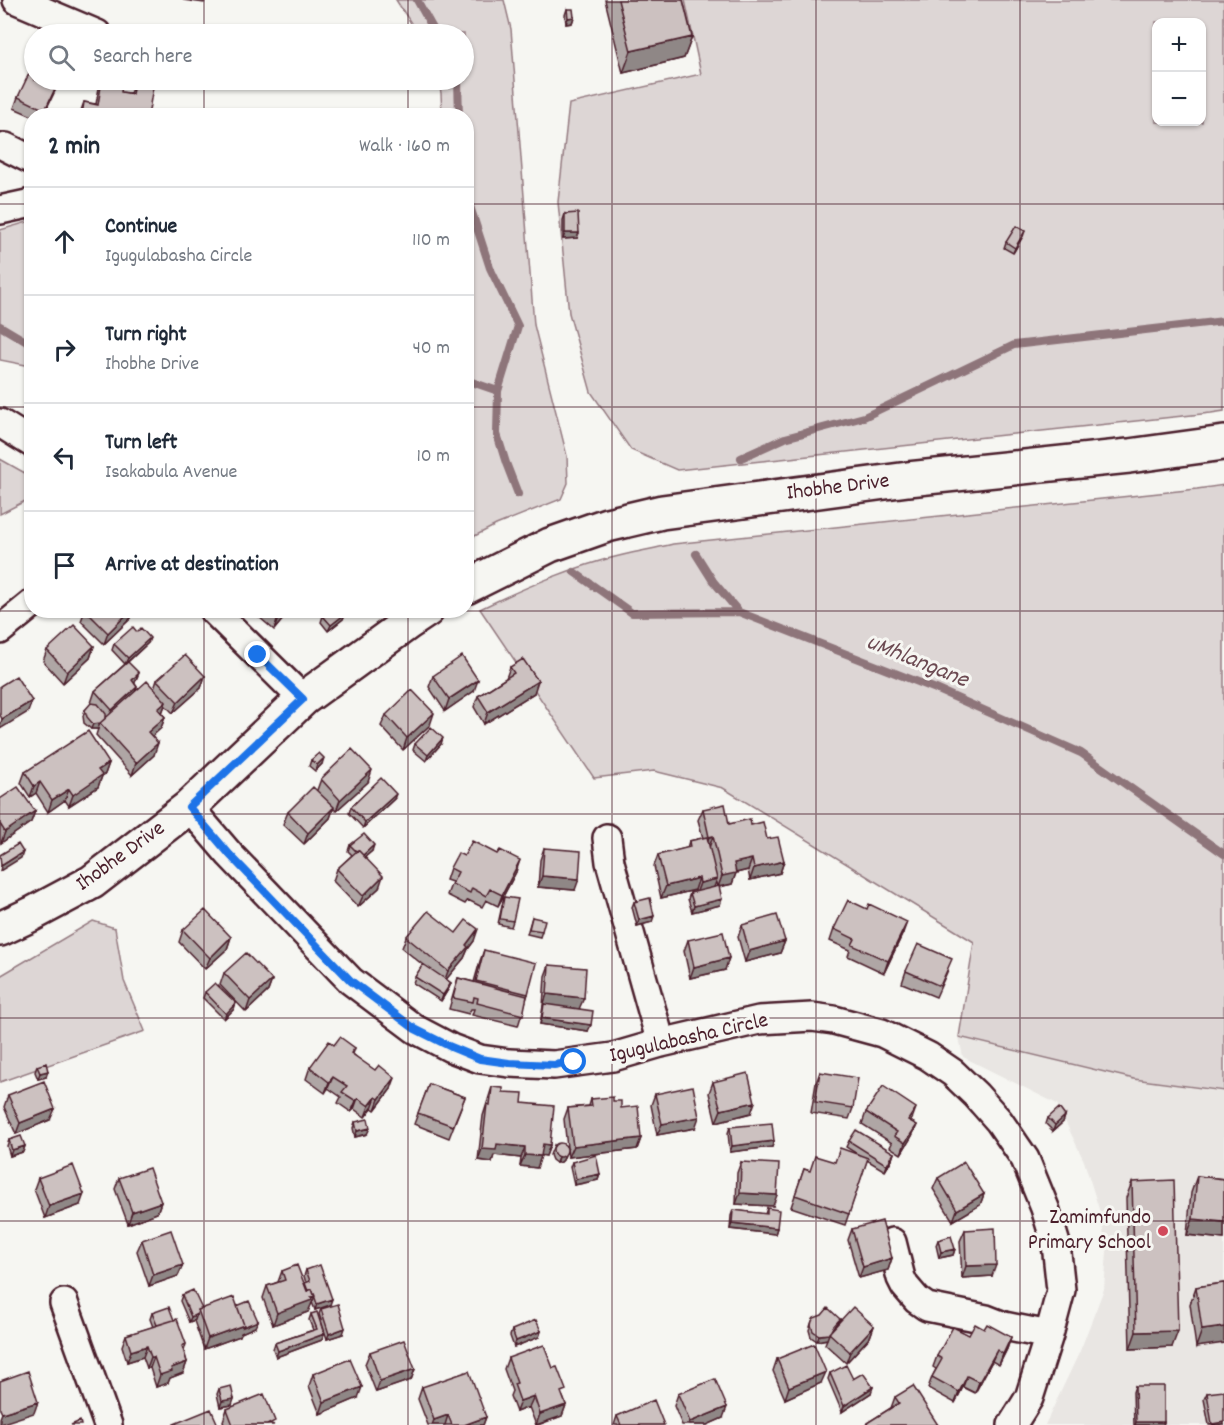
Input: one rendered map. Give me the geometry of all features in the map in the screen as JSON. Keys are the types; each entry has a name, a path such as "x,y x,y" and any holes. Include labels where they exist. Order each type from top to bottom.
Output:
{"street":[{"path":"17,0 73,24"},
{"path":"6,147 24,156"},
{"path":"0,210 24,205"},
{"name":"Ihobhe Drive","path":"474,583 550,545 607,525 662,512 908,479 1129,456 1224,443"},
{"path":"0,630 24,610"},
{"path":"221,618 303,699"},
{"name":"Ihobhe Drive","path":"0,929 92,882 189,807 303,699 415,618"},
{"name":"Igugulabasha Circle","path":"189,807 230,855 351,981 415,1029 480,1059 554,1065 613,1057 759,1020 812,1017 882,1033 928,1056 953,1073 976,1095 1006,1130 1025,1159 1045,1208 1056,1244 1060,1290 1049,1335 1029,1398 1012,1425"},
{"path":"607,838 610,862 661,1043"},
{"path":"892,1242 905,1286 917,1300 927,1307 1049,1335"},
{"path":"64,1303 108,1425"}],"shaded area":[{"path":"396,0 504,0 511,29 534,325 567,456 568,483 561,499 474,536 474,108 442,108 440,90 474,90 474,24 412,24"},
{"path":"685,0 1224,0 1224,411 677,470 631,450 591,392 569,313 558,202 569,104 701,74"},
{"path":"24,223 24,365 0,360 0,230"},
{"path":"0,459 24,472 24,502 0,514"},
{"path":"1224,485 1224,1091 1134,1079 959,1037 974,942 723,788 654,771 594,778 480,609 568,571 673,544"},
{"path":"93,921 115,928 124,981 145,1031 0,1082 0,976"},
{"name":"Zamimfundo Primary School","path":"959,1037 1134,1079 1224,1091 1224,1425 1045,1425 1080,1351 1104,1289 1107,1252 1099,1209 1084,1161 1057,1104 963,1057"}],"building":[{"path":"618,0 683,0 692,37 631,51"},
{"path":"567,9 573,9 574,17 568,18"},
{"path":"24,84 24,90 54,90 46,108 41,108 18,97"},
{"path":"100,90 121,90 121,92 132,94 133,90 152,90 149,108 83,108 84,102 98,105"},
{"path":"578,213 579,233 565,233 565,214"},
{"path":"1016,226 1025,231 1015,248 1006,242"},
{"path":"93,618 123,618 108,633"},
{"path":"325,618 340,618 331,625"},
{"path":"74,625 94,646 67,672 47,650"},
{"path":"133,627 137,632 141,628 150,638 128,658 114,644"},
{"path":"185,655 205,676 178,702 157,680"},
{"path":"462,656 478,680 449,699 433,676"},
{"path":"523,659 538,681 488,712 478,696 514,673 510,667"},
{"path":"128,662 139,673 132,680 137,687 112,710 95,691"},
{"path":"16,676 32,701 2,719 0,686"},
{"path":"147,681 166,702 158,709 165,717 148,732 158,743 136,763 100,723"},
{"path":"412,690 434,713 407,738 386,715"},
{"path":"91,703 98,704 106,714 106,718 100,723 93,724 87,717 85,710"},
{"path":"431,727 443,738 428,755 415,744"},
{"path":"88,731 109,763 98,770 102,775 73,795 69,789 52,800 40,782 34,786 25,772"},
{"path":"352,749 372,770 340,800 321,779"},
{"path":"319,753 324,758 317,765 311,760"},
{"path":"381,778 396,794 365,822 351,807"},
{"path":"18,787 35,811 5,832 0,824 0,799"},
{"path":"313,787 334,807 308,833 288,812"},
{"path":"725,804 729,824 750,819 751,825 763,822 767,839 778,837 784,861 754,868 752,859 734,863 736,873 722,876 713,836 709,837 703,809"},
{"path":"364,834 374,845 363,855 350,845"},
{"path":"707,837 717,879 700,883 699,878 666,886 658,855 690,847 689,841"},
{"path":"472,841 497,854 500,850 520,860 502,895 490,889 486,896 472,888 470,893 452,884 458,872 450,868 458,853 464,856"},
{"path":"18,844 23,852 1,866 0,855"},
{"path":"544,848 581,851 579,879 542,876"},
{"path":"358,850 383,876 363,896 337,869"},
{"path":"719,886 722,899 694,906 690,893"},
{"path":"504,897 518,899 513,921 500,919"},
{"path":"650,898 654,916 639,920 634,902"},
{"path":"848,900 867,909 869,904 907,922 888,961 852,945 855,939 834,929"},
{"path":"205,910 231,937 210,958 183,930"},
{"path":"428,911 456,933 466,920 478,929 466,945 468,947 448,971 406,937"},
{"path":"777,915 785,941 749,951 742,925"},
{"path":"532,917 545,920 542,931 529,929"},
{"path":"723,932 729,958 694,967 688,940"},
{"path":"918,944 952,959 940,986 906,971"},
{"path":"484,950 536,963 528,994 476,981"},
{"path":"246,953 272,980 250,1000 224,973"},
{"path":"423,964 451,983 443,995 415,977"},
{"path":"549,965 586,968 584,998 547,994"},
{"path":"458,978 527,996 523,1015 477,1003 478,998 474,997 473,1002 453,998"},
{"path":"215,983 236,1003 226,1014 205,992"},
{"path":"544,1004 593,1011 591,1025 542,1018"},
{"path":"340,1037 355,1048 351,1053 375,1070 379,1065 395,1078 379,1099 376,1097 369,1106 358,1098 356,1101 342,1092 347,1086 333,1077 329,1082 310,1067 329,1041 334,1045"},
{"path":"46,1063 48,1071 40,1073 37,1066"},
{"path":"820,1072 858,1078 853,1108 815,1102"},
{"path":"748,1073 755,1102 721,1110 713,1082"},
{"path":"44,1081 55,1109 20,1123 8,1095"},
{"path":"429,1084 465,1097 453,1126 418,1113"},
{"path":"693,1086 699,1117 662,1124 655,1094"},
{"path":"883,1086 916,1108 908,1120 917,1125 905,1143 894,1136 897,1132 866,1112"},
{"path":"492,1087 503,1088 503,1092 523,1093 522,1103 554,1106 550,1145 543,1144 541,1156 525,1155 525,1147 497,1144 496,1150 482,1149 487,1104 490,1105"},
{"path":"613,1097 613,1101 621,1101 621,1108 638,1106 641,1138 573,1146 568,1108 592,1106 591,1099"},
{"path":"1059,1108 1065,1116 1055,1125 1048,1118"},
{"path":"368,1119 370,1128 357,1131 355,1122"},
{"path":"772,1123 774,1141 732,1146 730,1127"},
{"path":"856,1130 894,1153 887,1165 849,1141"},
{"path":"21,1136 25,1146 12,1150 9,1140"},
{"path":"560,1143 565,1145 567,1150 565,1155 560,1157 555,1155 553,1150 555,1145"},
{"path":"840,1148 868,1158 849,1214 795,1195 804,1169 810,1171 815,1156 835,1162"},
{"path":"596,1155 600,1174 576,1179 572,1162"},
{"path":"741,1162 779,1164 777,1195 740,1193"},
{"path":"964,1162 984,1194 957,1210 938,1178"},
{"path":"73,1165 84,1194 49,1206 38,1178"},
{"path":"149,1168 161,1202 132,1212 119,1178"},
{"path":"1197,1176 1224,1179 1224,1222 1193,1219"},
{"path":"1174,1180 1178,1331 1136,1332 1132,1182"},
{"path":"767,1208 779,1210 777,1228 732,1223 733,1210 767,1214"},
{"path":"882,1221 892,1258 863,1267 852,1229"},
{"path":"995,1228 996,1265 966,1266 965,1230"},
{"path":"171,1230 183,1265 153,1275 142,1240"},
{"path":"951,1236 955,1249 941,1252 938,1240"},
{"path":"297,1265 307,1291 312,1289 315,1296 311,1297 312,1300 277,1313 267,1286 285,1280 282,1271"},
{"path":"320,1265 332,1299 317,1304 312,1289 308,1291 305,1283 310,1281 306,1270"},
{"path":"1224,1283 1224,1327 1202,1330 1196,1287"},
{"path":"193,1290 202,1309 191,1317 182,1295"},
{"path":"234,1297 244,1325 208,1338 198,1310"},
{"path":"249,1301 258,1321 243,1327 237,1306"},
{"path":"338,1304 345,1328 329,1334 321,1309"},
{"path":"169,1307 174,1320 157,1325 152,1313"},
{"path":"853,1307 874,1326 850,1352 829,1333"},
{"path":"828,1308 840,1319 829,1334 819,1335 813,1331 812,1321"},
{"path":"317,1312 324,1334 278,1351 275,1343 317,1329 311,1314"},
{"path":"177,1319 186,1344 182,1346 187,1362 160,1375 154,1357 151,1357 147,1346 131,1351 126,1335"},
{"path":"536,1320 541,1331 516,1341 512,1330"},
{"path":"975,1324 984,1329 987,1324 1011,1337 1003,1354 997,1350 979,1382 967,1376 959,1392 932,1377 942,1359 937,1356 953,1327 969,1335"},
{"path":"404,1340 415,1369 380,1381 370,1352"},
{"path":"814,1344 826,1372 789,1387 777,1359"},
{"path":"544,1345 553,1368 557,1367 566,1390 561,1392 566,1405 540,1414 534,1396 520,1401 514,1384 517,1383 508,1358"},
{"path":"350,1359 362,1387 324,1402 313,1374"},
{"path":"846,1365 853,1379 863,1373 873,1387 844,1406 830,1373"},
{"path":"28,1371 38,1402 2,1413 0,1381"},
{"path":"469,1371 486,1417 464,1425 452,1425 448,1415 434,1420 422,1387"},
{"path":"715,1379 727,1407 690,1422 678,1394"},
{"path":"231,1386 234,1399 222,1401 219,1389"},
{"path":"913,1386 938,1425 868,1425 867,1423 899,1403 895,1397"},
{"path":"1135,1386 1164,1386 1164,1422 1136,1422"},
{"path":"1224,1391 1224,1422 1212,1424 1207,1393"},
{"path":"264,1394 275,1421 267,1425 233,1425 227,1409"},
{"path":"654,1400 664,1425 621,1425 617,1416"},
{"path":"211,1409 218,1425 174,1424"}],"waterway":[{"name":"uMhlangane","path":"417,0 430,24"},
{"name":"uMhlangane","path":"458,90 459,108"},
{"name":"uMhlangane","path":"474,219 490,268 518,326 498,391 497,434 518,494"},
{"path":"741,458 785,438 864,417 1014,345 1224,321"},
{"path":"0,326 24,340"},
{"path":"474,383 498,391"},
{"path":"696,554 713,581 739,612"},
{"name":"uMhlangane","path":"574,572 632,613 739,612 936,689 1081,753 1224,854"}],"place":[{"name":"Zamimfundo Primary School","path":"1163,1231"}],"route":[{"path":"258,655 303,699 189,807 230,855 351,981 415,1029 480,1059 554,1065 574,1062"}]}
